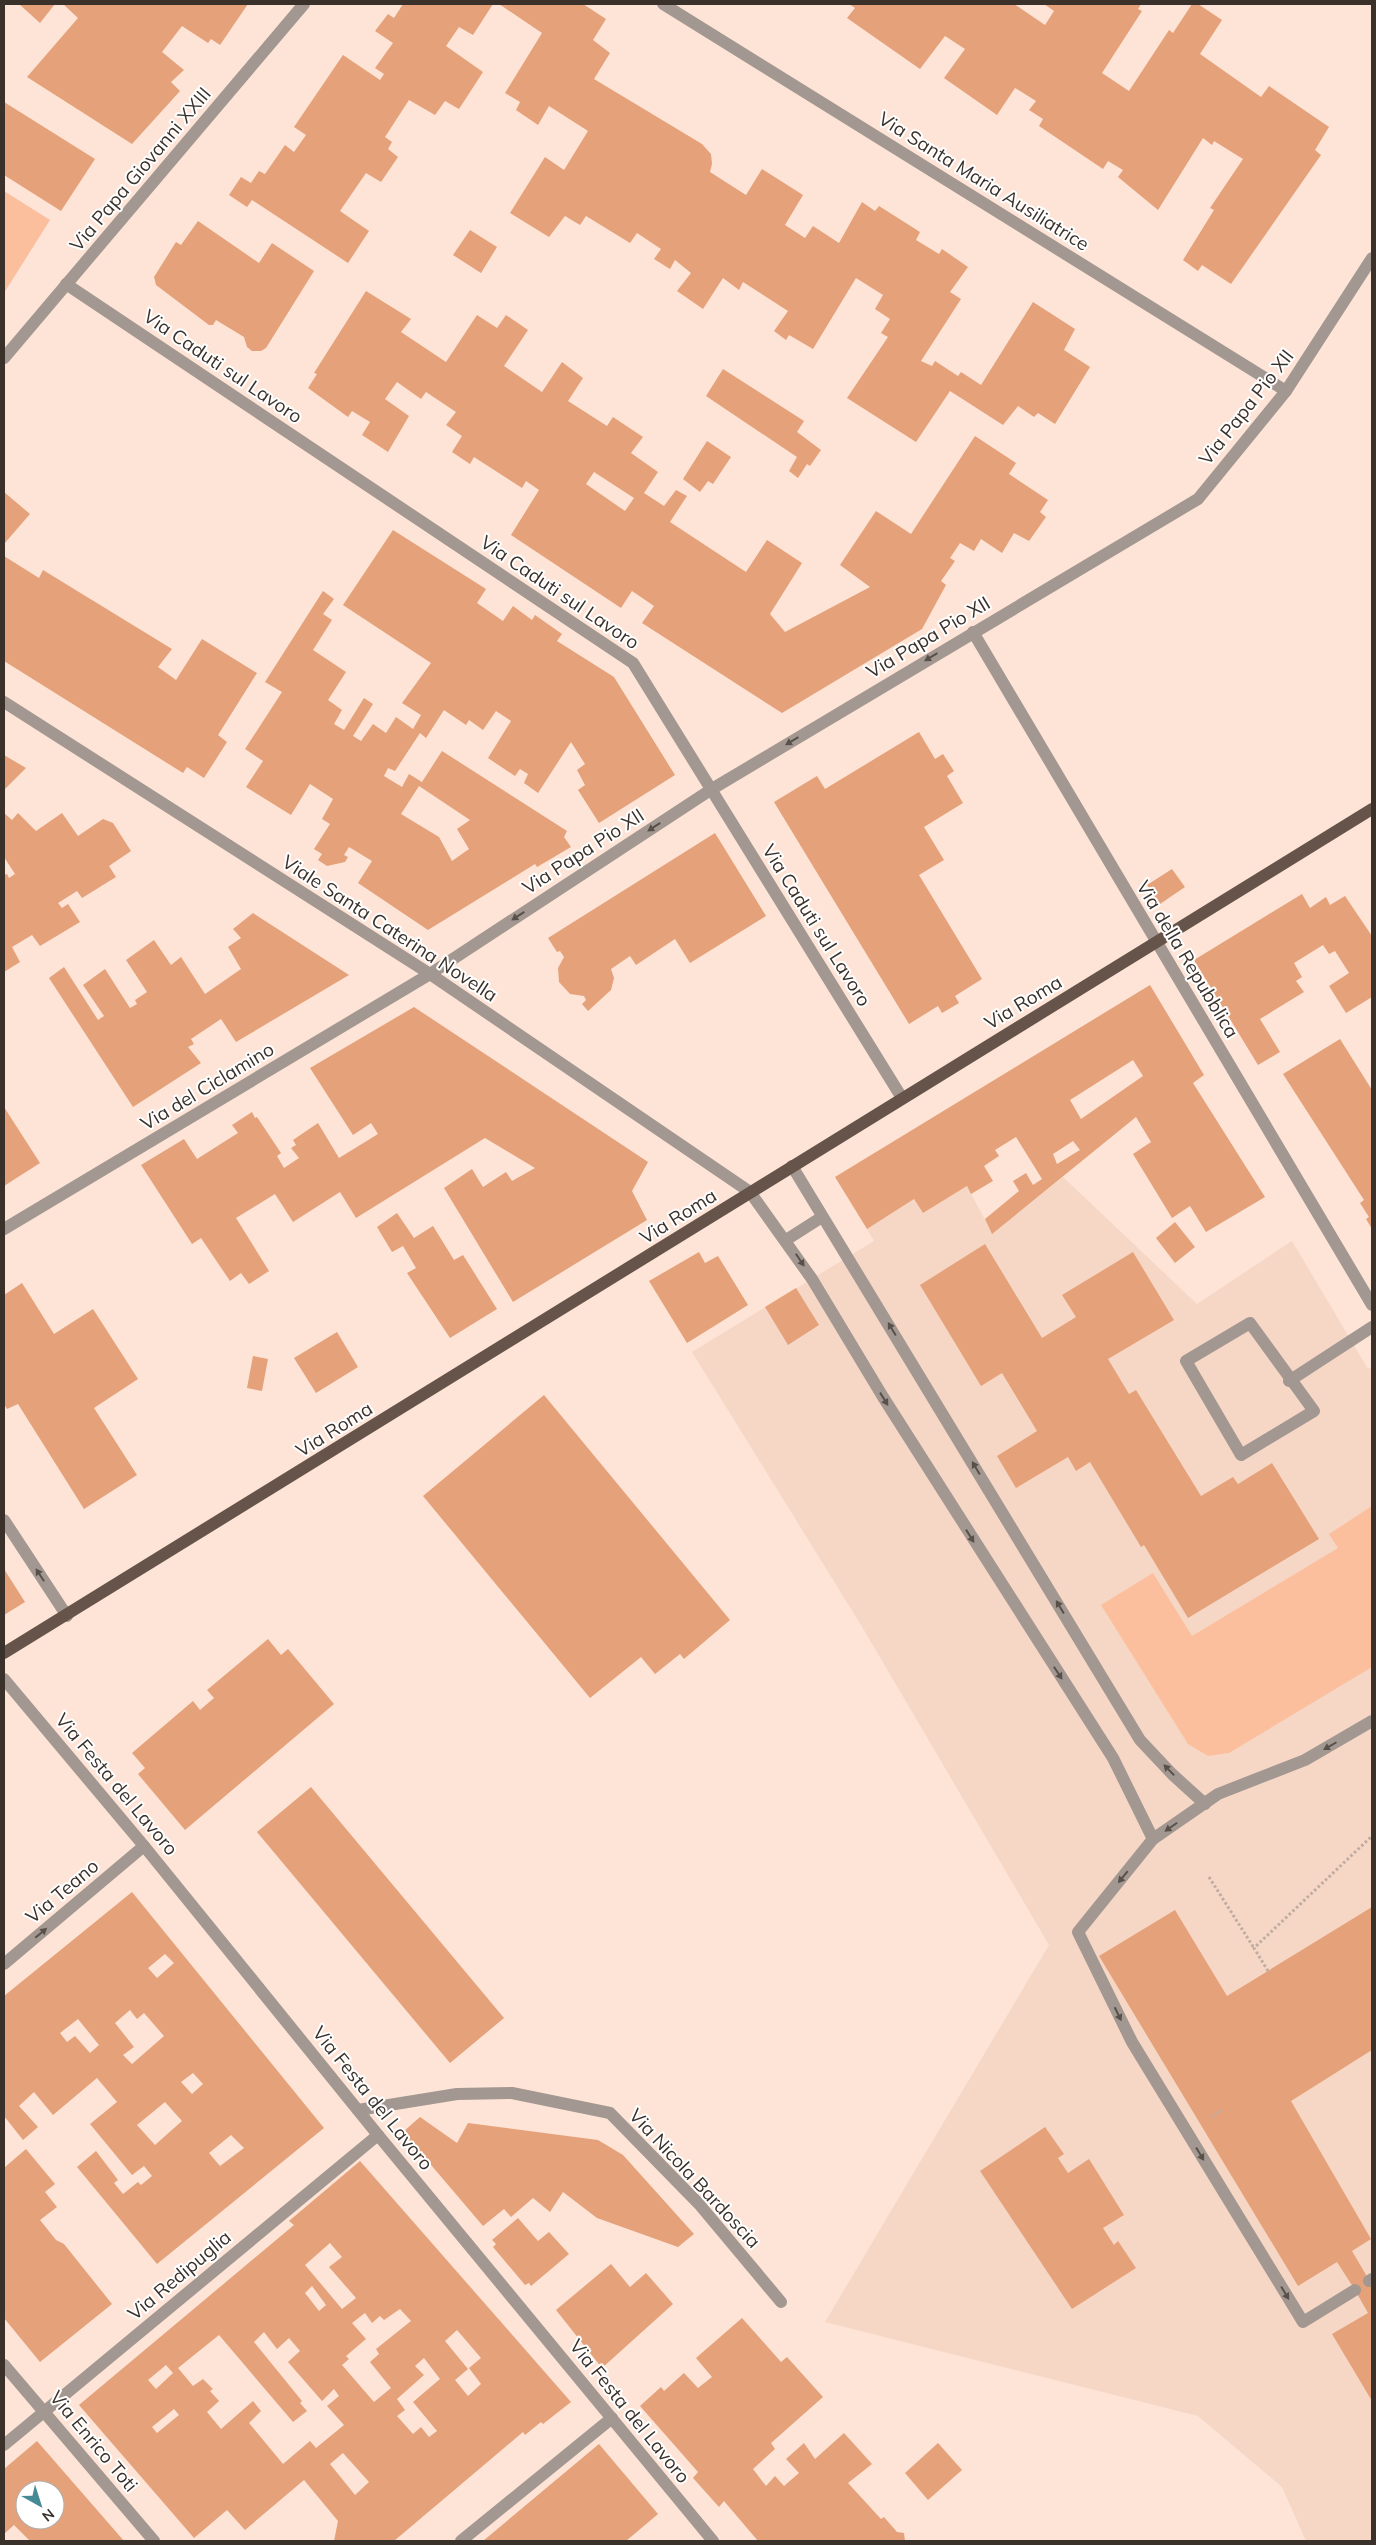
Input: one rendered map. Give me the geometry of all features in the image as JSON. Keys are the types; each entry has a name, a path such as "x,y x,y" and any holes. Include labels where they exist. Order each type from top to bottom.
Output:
{"main road":[{"name":"Via Roma","path":"4,1653 67,1616 1372,809"}],"street":[{"name":"Via Papa Giovanni XXIII","path":"4,358 304,4"},
{"name":"Via Santa Maria Ausiliatrice","path":"663,4 1286,390"},
{"name":"Via Papa Pio XII","path":"430,974 712,789 1198,499 1286,390 1372,258"},
{"name":"Via Caduti sul Lavoro","path":"66,284 633,663 902,1098"},
{"name":"Via della Repubblica","path":"973,632 1372,1305"},
{"name":"Viale Santa Caterina Novella","path":"4,702 430,974 750,1192 786,1240 965,1528 1113,1758 1153,1839"},
{"name":"Via del Ciclamino","path":"4,1229 430,974"},
{"path":"792,1166 1140,1740 1172,1774 1205,1804"},
{"path":"786,1240 822,1217"},
{"path":"1250,1323 1290,1381 1314,1411 1241,1455 1186,1361 1250,1323"},
{"path":"1290,1381 1372,1327"},
{"path":"4,1520 67,1616"},
{"name":"Via Festa del Lavoro","path":"4,1679 144,1846 378,2135 713,2541"},
{"path":"1355,2290 1303,2322 1132,2042 1078,1932 1153,1839 1218,1794 1305,1760 1372,1721"},
{"name":"Via Teano","path":"4,1964 144,1846"},
{"name":"Via Nicola Bardoscia","path":"358,2110 457,2094 512,2093 610,2113 699,2204 781,2302"},
{"name":"Via Redipuglia","path":"4,2445 378,2135"},
{"name":"Via Enrico Toti","path":"4,2365 154,2541"},
{"path":"460,2541 612,2418"}],"path":[{"path":"1254,1948 1372,1836"},
{"path":"1209,1877 1268,1971"}],"shaded area":[{"path":"4,191 50,220 4,293"},
{"path":"1063,1177 1197,1304 1292,1241 1368,1369 1372,1366 1372,2541 1306,2541 1282,2487 1198,2416 825,2322 1049,1945 861,1625 692,1352 874,1241 867,1229 914,1199 923,1213 967,1186 992,1233"},
{"path":"1372,1506 1372,1667 1229,1753 1208,1756 1188,1744 1101,1605 1153,1573 1192,1636 1338,1548 1329,1534"}],"building":[{"path":"19,4 55,4 40,23"},
{"path":"63,4 248,4 220,45 211,39 208,43 182,26 162,52 184,70 171,82 180,91 132,144 27,77 78,18"},
{"path":"403,4 493,4 473,35 459,27 446,46 483,72 459,109 445,101 435,115 409,100 385,137 392,142 388,149 398,157 381,182 366,173 340,211 369,231 348,263 252,200 247,207 229,195 241,177 251,183 259,171 265,174 285,145 294,152 306,135 294,127 343,55 380,80 384,74 375,68 393,43 375,31 388,14 394,18"},
{"path":"499,4 583,4 606,19 593,40 610,53 594,79 702,144 711,154 712,164 710,172 746,195 762,169 803,195 785,225 805,238 813,226 839,243 862,202 875,211 879,206 920,232 916,240 939,254 942,249 968,267 950,292 961,299 921,361 932,366 935,361 958,376 961,372 981,385 1033,302 1075,329 1064,350 1090,367 1055,424 1038,413 1034,417 1018,406 1003,425 950,391 916,442 847,398 888,337 881,333 890,319 875,309 883,295 856,278 813,349 789,335 786,340 774,331 788,311 743,282 739,290 723,278 703,309 677,291 691,273 675,260 670,269 654,259 661,249 637,233 630,243 586,216 580,225 565,216 549,237 510,213 545,157 564,170 588,131 549,106 538,125 516,110 520,102 505,93 542,33"},
{"path":"849,4 1014,4 1045,25 1054,11 1044,4 1141,4 1138,9 1142,11 1102,73 1129,91 1169,30 1173,33 1192,4 1198,4 1222,20 1200,54 1261,97 1269,86 1329,127 1315,150 1321,155 1231,284 1202,265 1198,271 1183,260 1214,210 1210,208 1243,159 1214,141 1212,145 1203,138 1158,210 1118,177 1123,170 1108,161 1103,169 1039,126 1043,119 1029,110 1036,101 1015,88 997,115 944,78 965,49 945,36 920,69 847,18 855,8"},
{"path":"4,102 95,159 61,211 4,175"},
{"path":"198,221 259,263 272,243 314,271 266,348 261,351 252,351 247,347 244,337 216,320 213,325 209,325 156,285 154,277 176,242 181,245"},
{"path":"470,230 497,247 481,273 453,255"},
{"path":"366,291 411,319 401,332 446,362 477,315 497,328 506,315 528,330 504,366 542,392 562,362 583,378 568,401 607,426 613,417 643,437 631,453 658,472 644,493 664,506 676,490 687,496 670,522 746,572 767,540 802,563 770,614 785,632 870,587 840,565 876,511 911,534 975,436 1016,463 1009,474 1048,500 1040,512 1046,517 1029,541 1014,533 1002,553 981,539 974,551 960,543 950,558 955,561 941,581 946,585 922,629 782,713 642,623 654,606 632,591 621,608 511,535 539,490 526,481 522,488 474,457 470,464 452,452 462,436 446,425 456,412 426,392 421,399 397,382 385,399 409,416 388,452 362,435 370,422 352,411 348,417 308,388 317,374 314,373","holes":["594,472 634,498 625,511 586,484"]},
{"path":"723,369 804,421 797,432 821,450 810,466 807,464 798,478 789,471 797,457 706,396"},
{"path":"707,441 731,457 713,484 708,481 700,492 683,479"},
{"path":"4,492 30,514 4,544"},
{"path":"393,530 486,589 477,603 503,621 513,606 532,620 535,615 562,634 557,641 614,677 675,775 599,823 578,790 585,785 577,770 585,764 571,742 538,793 524,783 528,774 520,769 515,776 488,758 511,721 496,711 483,730 469,720 466,725 444,710 426,738 420,733 395,771 388,768 384,776 402,787 409,774 422,782 442,751 567,831 564,837 571,847 537,867 535,864 428,930 358,883 372,861 349,847 344,855 348,857 345,862 327,866 318,860 322,854 314,849 330,824 322,819 333,799 310,784 291,815 246,787 263,761 245,749 282,692 265,682 323,591 334,599 323,614 332,620 313,650 346,672 328,700 342,710 334,724 344,730 364,698 373,704 353,736 361,741 373,724 386,733 396,717 413,729 421,715 402,703 431,663 343,605","holes":["419,786 470,820 457,829 469,849 452,861 439,837 401,814"]},
{"path":"4,556 39,578 43,570 172,649 158,667 176,680 202,639 257,673 218,735 227,742 204,778 187,767 183,773 4,661"},
{"path":"919,732 935,759 943,754 954,771 947,776 963,803 924,827 944,860 919,875 982,979 955,996 959,1003 942,1013 938,1006 909,1024 774,802 817,776 825,789"},
{"path":"4,755 26,768 4,790"},
{"path":"4,813 12,820 18,813 36,831 62,813 78,836 103,819 113,823 131,851 109,866 116,877 82,898 77,891 58,903 62,908 68,904 80,922 40,946 32,935 12,947 20,962 4,972 4,875 7,874 9,878 15,874 4,857"},
{"path":"715,833 766,916 690,963 675,939 636,965 630,956 611,969 614,978 611,990 588,1011 582,1004 586,1000 584,996 570,994 559,982 558,968 564,957 560,951 557,952 548,938"},
{"path":"1172,869 1185,887 1160,904 1147,885"},
{"path":"1302,894 1310,908 1326,897 1330,905 1345,896 1372,936 1372,997 1346,1013 1329,986 1349,973 1335,951 1329,954 1323,945 1294,963 1302,977 1296,981 1304,992 1260,1019 1280,1052 1258,1065 1194,960"},
{"path":"253,913 349,975 236,1042 221,1019 191,1039 194,1044 188,1047 201,1063 133,1107 49,978 64,967 98,1020 104,1016 83,985 105,969 130,1008 137,1004 135,1000 147,992 126,960 154,940 171,965 181,957 205,994 241,969 228,947 241,938 233,929"},
{"path":"1150,985 1204,1075 1193,1083 1265,1197 1206,1232 1190,1206 1172,1218 1133,1154 1151,1142 1136,1117 992,1234 985,1219 1019,1191 1013,1181 1026,1173 1033,1185 1042,1179 1016,1137 995,1150 999,1156 984,1166 993,1181 971,1194 967,1186 923,1213 914,1199 867,1229 835,1177","holes":["1133,1060 1143,1076 1081,1119 1070,1100","1073,1141 1080,1150 1057,1164 1053,1154"]},
{"path":"414,1007 648,1162 632,1191 647,1220 513,1302 444,1188 472,1169 483,1187 506,1172 512,1181 535,1168 485,1138 356,1218 340,1192 293,1222 275,1194 236,1218 269,1271 249,1284 241,1273 230,1281 201,1238 192,1244 141,1165 184,1139 197,1159 238,1133 232,1125 252,1112 281,1153 277,1156 284,1168 299,1158 291,1148 296,1145 293,1140 318,1123 339,1158 378,1134 371,1123 353,1135 310,1068"},
{"path":"1340,1039 1372,1090 1372,1229 1366,1219 1369,1217 1360,1203 1364,1200 1283,1074"},
{"path":"4,1107 40,1163 4,1186"},
{"path":"397,1213 414,1238 433,1226 454,1260 463,1255 497,1309 450,1338 407,1273 416,1268 403,1246 392,1252 377,1227"},
{"path":"1175,1222 1195,1247 1175,1263 1156,1238"},
{"path":"985,1244 1042,1338 1076,1317 1062,1295 1133,1252 1174,1320 1108,1359 1129,1394 1136,1390 1201,1496 1233,1477 1238,1484 1272,1463 1319,1539 1188,1618 1144,1545 1141,1547 1090,1462 1076,1471 1068,1457 1016,1488 997,1456 1037,1431 1002,1373 981,1386 920,1285"},
{"path":"699,1252 705,1263 718,1256 748,1305 687,1343 649,1281"},
{"path":"22,1283 54,1334 93,1309 138,1379 94,1408 137,1475 84,1509 18,1404 7,1409 4,1404 4,1295"},
{"path":"796,1288 819,1325 788,1345 765,1307"},
{"path":"337,1332 358,1367 316,1393 294,1358"},
{"path":"253,1356 268,1359 262,1391 247,1388"},
{"path":"544,1395 730,1620 684,1659 680,1654 655,1674 641,1657 590,1698 423,1496"},
{"path":"4,1569 25,1602 4,1615"},
{"path":"268,1639 281,1655 288,1649 334,1704 185,1830 138,1774 145,1768 132,1753 193,1701 200,1710 214,1698 207,1690"},
{"path":"311,1787 504,2018 450,2063 257,1832"},
{"path":"132,1892 324,2128 157,2264 77,2167 96,2151 118,2180 114,2183 123,2194 138,2182 141,2185 152,2176 144,2166 132,2175 90,2124 117,2102 97,2078 53,2115 34,2092 19,2106 38,2127 23,2140 4,2116 4,1996","holes":["165,1954 174,1963 157,1978 148,1968","130,2010 137,2019 144,2013 164,2036 132,2064 123,2055 134,2047 115,2023","78,2019 99,2045 90,2053 75,2036 67,2042 60,2033","193,2073 203,2084 192,2094 181,2082","165,2102 182,2121 155,2145 137,2125","231,2135 244,2148 220,2166 209,2153"]},
{"path":"1372,1907 1372,2050 1291,2101 1371,2239 1352,2251 1372,2285 1372,2401 1332,2334 1368,2313 1355,2290 1337,2262 1298,2286 1099,1956 1175,1910 1227,1996"},
{"path":"420,2117 457,2143 468,2123 598,2140 623,2155 694,2234 678,2247 597,2218 563,2192 550,2212 533,2198 511,2217 504,2209 483,2226 403,2132"},
{"path":"1045,2127 1064,2154 1058,2158 1068,2173 1089,2159 1124,2215 1103,2228 1114,2245 1118,2241 1136,2268 1072,2309 980,2171"},
{"path":"26,2149 55,2184 45,2192 57,2207 40,2220 56,2240 64,2244 112,2304 40,2362 4,2318 4,2165 5,2167"},
{"path":"360,2161 571,2402 543,2424 541,2422 525,2435 523,2432 394,2541 334,2541 338,2521 304,2480 245,2530 227,2510 194,2538 79,2405 294,2225 289,2221","holes":["330,2243 342,2257 329,2267 356,2298 342,2309 305,2265","312,2286 326,2305 319,2311 305,2293","400,2309 411,2321 376,2349 379,2354 370,2362 391,2388 374,2402 342,2365 349,2359 346,2356 366,2339 352,2323 365,2313 372,2323 380,2316 384,2320","457,2330 481,2358 469,2368 481,2384 468,2396 455,2380 468,2369 445,2341","264,2332 277,2349 289,2338 300,2351 288,2362 322,2401 334,2389 339,2396 327,2406 344,2425 316,2448 310,2441 283,2464 249,2423 261,2411 253,2401 221,2429 207,2412 219,2401 210,2391 213,2389 203,2379 193,2386 178,2368 219,2335 293,2422 307,2411 300,2403 302,2401 254,2342","424,2358 440,2379 413,2402 437,2431 429,2437 421,2427 413,2434 397,2416 405,2410 397,2399 424,2375 415,2366","166,2365 173,2373 156,2389 148,2380","174,2409 179,2415 157,2433 152,2427","343,2453 369,2482 355,2495 330,2464"]},
{"path":"518,2218 538,2241 549,2232 569,2254 531,2286 529,2283 525,2285 493,2247 496,2244 492,2240"},
{"path":"611,2264 630,2287 646,2273 673,2304 602,2368 556,2310"},
{"path":"742,2318 781,2362 787,2357 823,2397 771,2443 775,2449 753,2469 766,2486 775,2476 784,2486 799,2473 786,2459 804,2443 815,2459 844,2433 872,2464 848,2483 881,2519 884,2517 897,2532 904,2533 905,2541 758,2541 724,2501 719,2507 693,2478 698,2472 640,2406 661,2387 664,2391 684,2373 698,2388 712,2377 696,2358"},
{"path":"37,2441 124,2541 30,2541 19,2530 65,2530 65,2480 15,2480 15,2526 4,2534 4,2469"},
{"path":"938,2443 962,2470 928,2500 905,2473"},
{"path":"599,2444 658,2514 626,2541 483,2541"}]}
